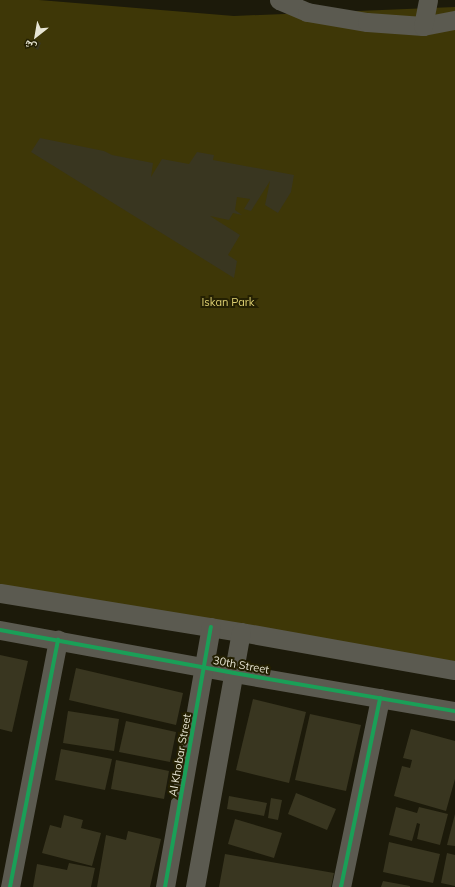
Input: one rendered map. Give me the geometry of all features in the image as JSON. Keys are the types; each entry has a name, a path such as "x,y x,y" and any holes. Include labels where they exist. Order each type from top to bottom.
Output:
{"street":[{"path":"279,0 307,12 367,22 423,26 455,20"},
{"path":"423,26 428,0"},
{"path":"0,593 241,632 455,670"},
{"name":"Al Khobar Street","path":"165,887 205,668 211,627"},
{"name":"30th Street","path":"0,630 205,668 455,711"},
{"path":"195,887 241,632"},
{"path":"10,887 58,640"},
{"path":"341,887 380,698"}],"green space":[{"name":"Iskan Park","path":"0,0 39,0 234,16 455,7 455,662 0,587"}],"building":[{"path":"34,39 41,43 38,50 31,46"},
{"path":"40,138 153,163 151,177 162,159 189,164 197,152 214,155 213,160 294,175 291,192 278,213 265,205 270,181 251,211 244,209 250,199 237,197 235,210 242,215 233,213 229,220 210,216 240,235 228,255 237,261 234,278 31,152"},
{"path":"0,655 28,661 12,732 0,729"},
{"path":"76,668 183,693 176,725 69,700"},
{"path":"253,699 306,712 289,783 236,770"},
{"path":"68,711 119,719 114,751 63,743"},
{"path":"310,714 361,725 346,791 295,780"},
{"path":"126,721 176,732 170,762 119,752"},
{"path":"411,729 455,741 455,779 446,811 394,796 402,766 410,768 412,760 403,758"},
{"path":"61,749 112,759 105,790 55,780"},
{"path":"116,760 169,771 164,799 111,789"},
{"path":"296,793 336,809 327,830 288,814"},
{"path":"229,796 267,803 264,816 227,809"},
{"path":"271,798 282,800 278,820 268,818"},
{"path":"396,807 417,813 419,807 448,814 440,845 417,839 420,824 417,823 412,841 389,835"},
{"path":"455,814 455,846 447,845"},
{"path":"64,815 83,820 81,828 101,833 92,866 42,853 50,825 61,828"},
{"path":"235,819 282,833 274,858 228,844"},
{"path":"128,831 161,839 150,887 97,887 106,835 126,840"},
{"path":"389,842 440,854 433,883 383,872"},
{"path":"447,853 455,855 455,886 441,883"},
{"path":"225,854 334,873 331,887 219,887"},
{"path":"69,863 95,868 91,887 33,887 37,864 67,870"},
{"path":"383,881 410,886 410,887 381,887"}],"cycle path":[{"path":"165,887 211,627"},
{"path":"0,630 234,673 455,711"},
{"path":"10,887 58,640"},
{"path":"341,887 380,698"}]}
